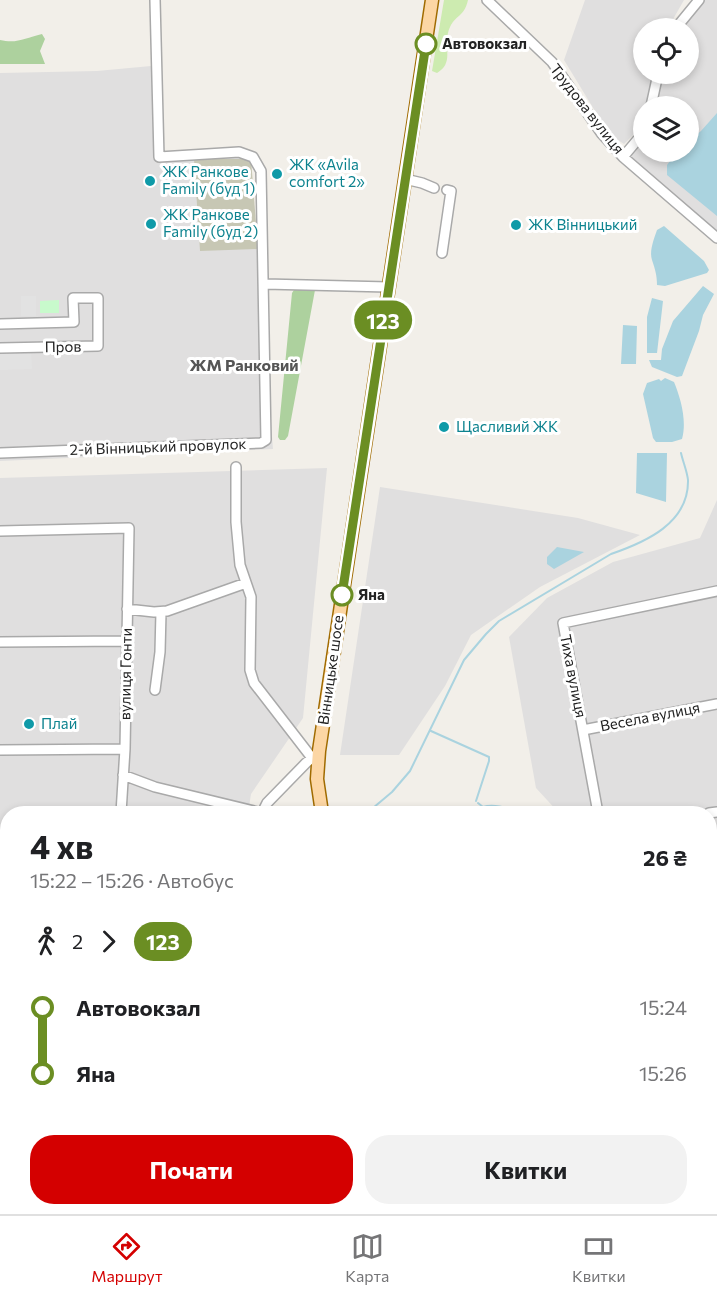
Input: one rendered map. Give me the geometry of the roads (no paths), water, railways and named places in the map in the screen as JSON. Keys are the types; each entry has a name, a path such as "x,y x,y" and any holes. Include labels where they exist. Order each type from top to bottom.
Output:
{"main road":[{"name":"Вінницьке шосе","path":"321,806 315,758 432,0"}],"street":[{"path":"155,0 159,157 239,152 254,157 261,171 265,284 388,287"},
{"name":"Трудова вулиця","path":"487,0 552,63 602,134 623,157 717,238"},
{"path":"684,18 699,0"},
{"path":"623,157 633,145"},
{"path":"405,179 434,188"},
{"path":"442,253 451,191 447,190"},
{"name":"2-й Вінницький провулок","path":"0,453 261,443 266,440 265,284"},
{"name":"Пров","path":"0,324 74,322 73,298 98,298 98,346 0,348"},
{"path":"236,467 236,522 240,565 251,597 250,670 254,683 315,758 266,806"},
{"name":"вулиця Гонти","path":"0,531 129,528 121,806"},
{"path":"127,609 162,612 192,604 246,583"},
{"name":"Тиха вулиця","path":"597,806 563,623 717,591"},
{"path":"155,690 162,612"},
{"path":"0,642 126,641"},
{"name":"Весела вулиця","path":"583,730 717,704"},
{"path":"0,750 124,749"},
{"path":"123,775 155,787 233,806"}],"water":[{"path":"717,113 717,216 667,175 669,162 699,162 699,133"},
{"path":"664,226 704,261 709,270 707,273 665,286 657,285 651,249 657,230"},
{"path":"703,286 714,294 703,315 682,376 677,377 652,367 649,360 661,360 662,349 673,321"},
{"path":"652,298 663,301 657,353 647,353 647,317"},
{"path":"623,325 637,326 636,364 621,364"},
{"path":"665,378 674,382 677,389 684,425 682,439 672,442 656,442 653,438 643,394 647,383 659,379 661,381"},
{"path":"637,453 667,453 666,502 636,493"},
{"path":"557,547 584,552 554,569 547,564 547,557"}],"waterway":[{"path":"375,806 392,792 410,771 464,660 499,621 611,554 651,537 673,519 681,508 688,480 681,453"},
{"path":"431,731 489,757 476,801"},
{"path":"478,803 482,806"},
{"path":"488,806 497,806"}],"place":[{"name":"Автовокзал","path":"426,44"},
{"name":"ЖК «Avila comfort 2»","path":"277,174"},
{"name":"ЖК Ранкове Family (буд 1)","path":"150,181"},
{"name":"ЖК Ранкове Family (буд 2)","path":"151,224"},
{"name":"ЖК Вінницький","path":"516,225"},
{"name":"Щасливий ЖК","path":"444,427"},
{"name":"Яна","path":"342,595"},
{"name":"Плай","path":"29,724"}],"district":[{"name":"ЖМ Ранковий","path":"244,365"}]}
